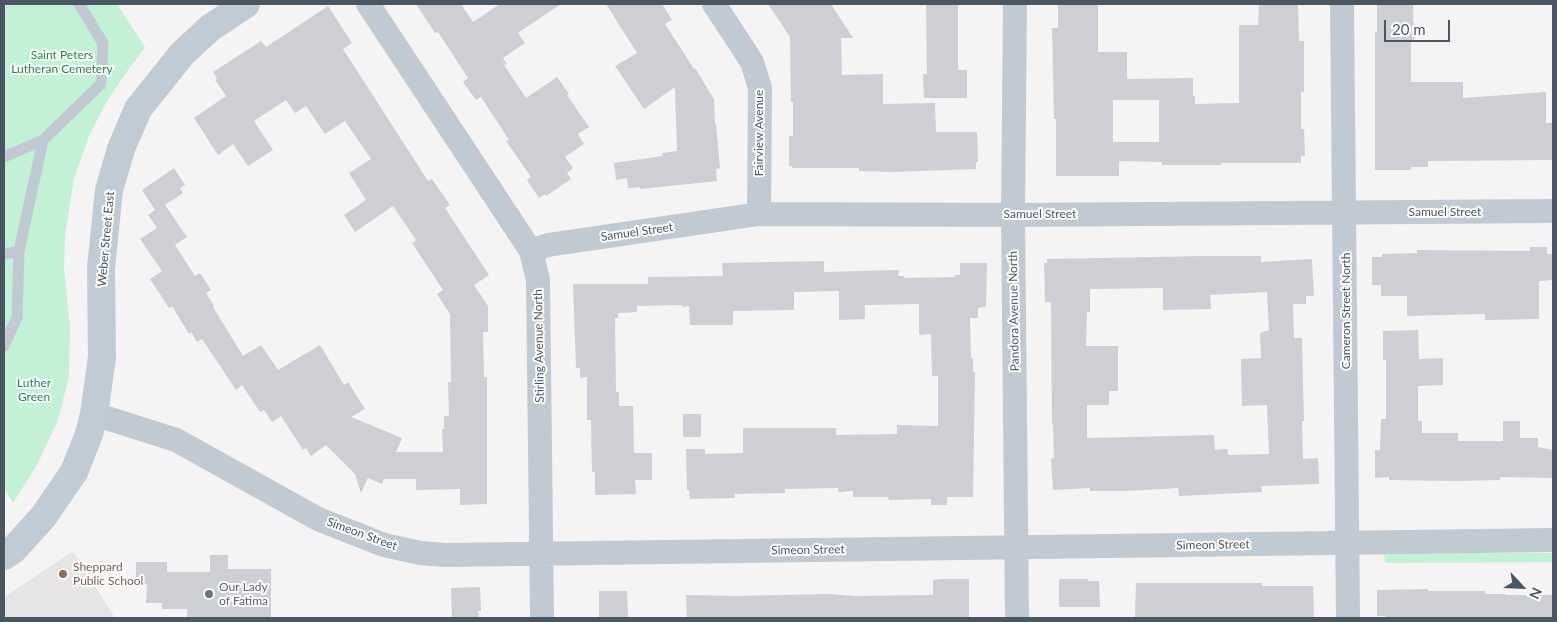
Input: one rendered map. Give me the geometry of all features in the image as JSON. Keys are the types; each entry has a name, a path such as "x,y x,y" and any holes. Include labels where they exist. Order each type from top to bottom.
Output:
{"main road":[{"name":"Weber Street East","path":"4,556 13,550 43,517 74,472 89,434 94,414 102,358 100,268 109,190 120,148 138,109 182,54 210,28 246,4"}],"street":[{"name":"Stirling Avenue North","path":"368,4 531,252 538,280 542,618"},
{"name":"Fairview Avenue","path":"714,4 752,62 760,88 759,214"},
{"name":"Pandora Avenue North","path":"1015,4 1014,215 1017,618"},
{"name":"Cameron Street North","path":"1342,4 1348,618"},
{"name":"Samuel Street","path":"531,252 548,245 759,214 1014,215 1553,211"},
{"name":"Simeon Street","path":"94,414 176,440 318,519 384,545 420,553 445,555 542,554 1553,540"}],"lane":[{"path":"4,157 43,140 101,84 103,43 79,4"},
{"path":"4,346 17,317 19,251 43,140"},
{"path":"4,254 19,251"}],"shaded area":[{"name":"Sheppard Public School","path":"73,551 115,618 4,618 4,597"}],"green space":[{"name":"Saint Peters Lutheran Cemetery","path":"4,4 117,4 145,47 106,103 89,136 74,179 65,235 64,268 70,326 69,376 58,420 37,465 13,503 4,487"},
{"path":"1383,553 1553,553 1553,562 1386,563"}],"building":[{"path":"416,4 461,4 473,22 500,4 561,4 518,33 525,43 503,58 507,64 504,65 526,98 557,77 589,127 578,134 584,144 565,157 573,168 567,173 571,179 546,196 545,194 539,198 527,180 531,177 506,141 509,140 481,97 476,100 463,82 468,78 438,32 435,33"},
{"path":"606,4 662,4 672,20 665,24 714,99 720,168 716,169 717,181 640,189 640,187 628,188 627,178 616,180 614,163 663,156 662,153 677,151 675,87 644,109 615,66 637,53"},
{"path":"768,4 831,4 853,38 841,38 842,75 883,74 883,104 935,103 936,132 977,132 978,162 976,162 976,169 891,172 859,171 859,168 792,168 792,166 789,166 789,136 793,136 790,37"},
{"path":"926,4 958,4 958,70 967,70 967,98 924,98 923,74 927,74"},
{"path":"1058,4 1098,4 1098,52 1127,52 1127,79 1193,78 1195,104 1239,103 1239,25 1258,25 1259,4 1298,4 1299,41 1304,41 1304,92 1301,92 1301,129 1304,129 1305,156 1301,156 1301,163 1162,165 1162,162 1119,161 1119,176 1056,176 1056,119 1054,119 1052,28 1058,28","holes":["1113,100 1159,100 1159,142 1113,142"]},
{"path":"1377,4 1413,4 1414,42 1411,42 1411,82 1463,82 1463,98 1546,92 1546,123 1553,123 1553,160 1428,161 1428,167 1411,167 1411,170 1375,170 1375,32 1377,32"},
{"path":"328,6 352,43 343,49 428,181 432,179 450,205 445,208 489,275 474,285 488,306 488,332 483,332 484,377 487,377 487,504 460,505 460,489 416,490 416,479 384,479 382,484 368,478 361,493 355,474 326,445 311,456 306,448 303,450 281,416 272,422 264,410 260,412 242,385 236,390 202,339 197,342 191,332 189,334 172,306 169,308 150,279 162,271 140,239 157,228 148,215 155,210 142,190 174,168 185,185 180,188 183,193 165,205 187,237 175,245 195,276 200,273 211,290 206,293 243,356 261,345 278,370 320,345 344,385 348,382 365,409 351,417 402,438 396,452 443,452 442,429 444,429 444,416 449,416 448,382 451,382 450,314 437,294 443,290 412,243 416,240 393,206 355,232 344,215 366,200 349,173 371,159 345,121 325,134 306,106 295,113 286,100 254,121 273,150 248,166 233,144 218,155 194,118 226,96 215,80 217,79 213,72 261,41 266,47"},
{"path":"1530,247 1547,247 1547,254 1553,254 1553,280 1539,281 1539,319 1485,320 1485,314 1407,316 1407,296 1381,296 1381,285 1372,285 1372,257 1382,257 1382,254 1417,253 1417,250 1530,251"},
{"path":"1261,256 1261,262 1312,259 1314,296 1306,296 1306,304 1293,304 1294,338 1302,338 1303,459 1318,458 1319,484 1261,486 1262,492 1179,496 1178,488 1127,491 1090,491 1090,488 1053,490 1051,459 1054,458 1051,302 1045,302 1044,263 1047,263 1047,259","holes":["1163,288 1163,310 1211,309 1210,295 1267,292 1269,330 1260,333 1261,358 1241,359 1242,406 1267,405 1269,454 1229,455 1227,449 1215,450 1214,435 1087,438 1087,405 1109,405 1109,391 1118,391 1118,346 1086,346 1087,312 1090,312 1090,289"]},
{"path":"824,261 824,272 899,270 898,276 904,276 904,278 955,277 955,275 960,275 960,263 987,263 986,307 978,308 978,318 970,318 971,358 973,358 973,372 975,372 973,497 947,497 947,505 931,505 931,499 889,500 888,497 853,497 853,491 838,492 838,488 785,489 785,493 734,494 735,498 690,499 689,490 687,490 686,449 705,449 705,454 743,453 743,428 836,428 836,435 897,434 897,425 938,426 938,376 932,376 931,334 919,335 919,304 865,305 865,319 839,320 839,291 794,292 794,310 733,311 733,325 690,325 689,306 682,307 682,305 637,306 637,312 618,313 618,318 615,318 616,392 619,392 619,406 633,406 634,453 652,453 652,480 635,480 636,494 595,495 595,472 592,472 591,420 587,420 587,377 580,378 580,368 576,368 573,284 648,284 648,277 723,276 722,263"},
{"path":"1418,330 1419,359 1443,358 1443,385 1418,386 1418,421 1422,421 1422,433 1458,433 1458,441 1503,441 1503,421 1520,421 1520,438 1538,438 1538,447 1553,450 1553,478 1500,477 1500,480 1457,481 1389,480 1389,477 1375,478 1375,450 1380,450 1381,419 1386,419 1386,360 1383,360 1383,331"},
{"path":"683,414 701,414 701,437 683,437"},
{"name":"Our Lady of Fatima","path":"210,555 228,555 228,569 271,569 271,618 187,618 187,609 162,609 162,603 146,603 147,584 136,584 136,562 167,562 167,572 210,572"},
{"path":"969,579 969,618 687,618 686,595 933,595 933,580"},
{"path":"1059,579 1099,581 1100,607 1059,607"},
{"path":"1136,583 1262,583 1262,586 1313,586 1314,618 1135,618"},
{"path":"480,587 481,611 478,611 479,618 452,618 451,588"},
{"path":"1428,589 1428,591 1485,591 1485,594 1505,595 1553,595 1553,618 1386,618 1386,616 1377,616 1377,590"},
{"path":"599,591 627,591 628,618 599,618"}],"place":[{"name":"Sheppard Public School","path":"63,574"},
{"name":"Our Lady of Fatima","path":"209,594"}],"park label":[{"name":"Luther Green","path":"34,390"}]}
